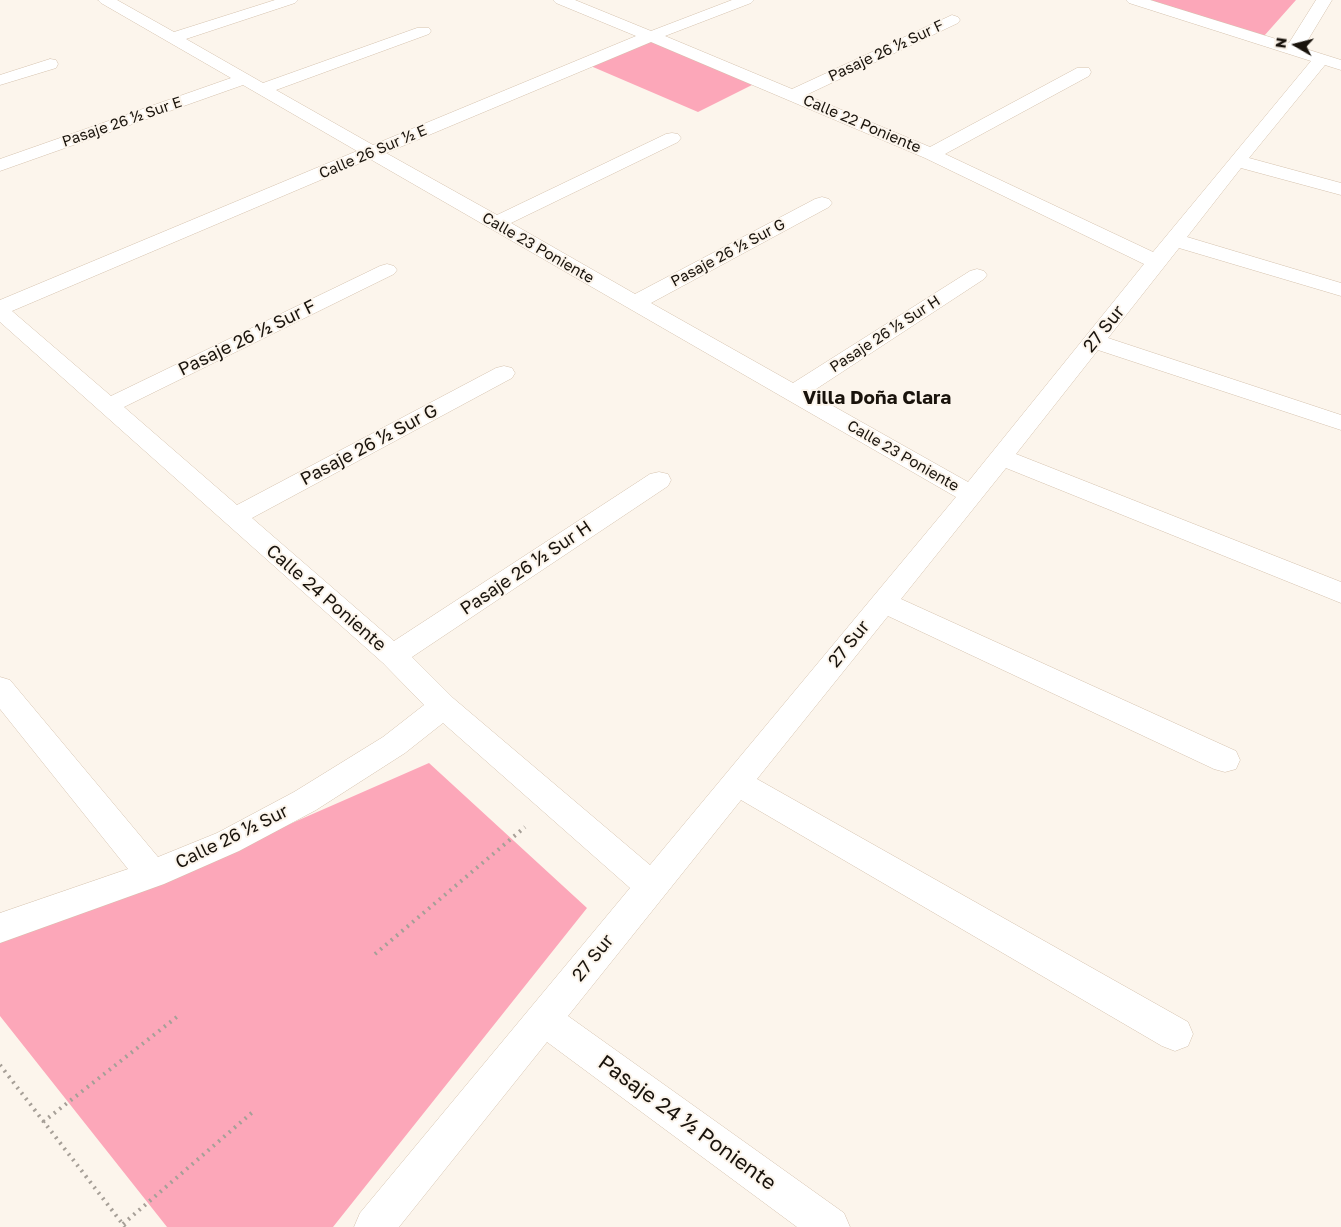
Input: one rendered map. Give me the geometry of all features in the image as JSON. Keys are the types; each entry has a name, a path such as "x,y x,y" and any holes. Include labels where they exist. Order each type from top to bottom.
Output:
{"street":[{"name":"Calle 23 Poniente","path":"106,0 971,495"},
{"path":"173,38 290,0"},
{"name":"Calle 22 Poniente","path":"561,0 931,154 1157,262"},
{"name":"Calle 26 Sur ½ E","path":"0,309 648,36 746,0"},
{"path":"1134,0 1341,65"},
{"path":"1293,50 1324,0"},
{"name":"Pasaje 26 ½ Sur F","path":"792,95 952,20"},
{"name":"Pasaje 26 ½ Sur E","path":"0,166 423,31"},
{"name":"27 Sur","path":"374,1227 971,495 1237,162 1322,59"},
{"path":"0,80 50,64"},
{"path":"931,154 1083,72"},
{"path":"496,223 672,138"},
{"path":"1237,162 1341,189"},
{"name":"Pasaje 26 ½ Sur G","path":"634,302 822,203"},
{"path":"1175,240 1341,290"},
{"name":"Pasaje 26 ½ Sur F","path":"108,406 387,270"},
{"name":"Pasaje 26 ½ Sur H","path":"793,393 977,275"},
{"name":"Calle 24 Poniente","path":"0,309 393,656 443,706 651,886"},
{"path":"1094,340 1341,422"},
{"name":"Pasaje 26 ½ Sur G","path":"234,517 504,373"},
{"path":"1001,457 1341,593"},
{"name":"Pasaje 26 ½ Sur H","path":"393,656 659,480"},
{"path":"883,602 1225,760"},
{"path":"0,688 152,874"},
{"name":"Calle 26 ½ Sur","path":"0,928 152,874 228,842 305,800 394,746 443,706"},
{"path":"736,782 1175,1034"},
{"name":"Pasaje 24 ½ Poniente","path":"544,1019 830,1227"}],"path":[{"path":"375,954 555,801"},
{"path":"43,1122 178,1016"},
{"path":"0,1065 124,1226 255,1110"}],"shaded area":[{"path":"1150,0 1296,0 1264,36"},
{"path":"648,38 760,81 698,112 586,64"},
{"path":"429,763 587,908 333,1227 167,1227 0,1016 0,929 194,866"}],"district":[{"name":"Villa Doña Clara","path":"877,398"}]}
